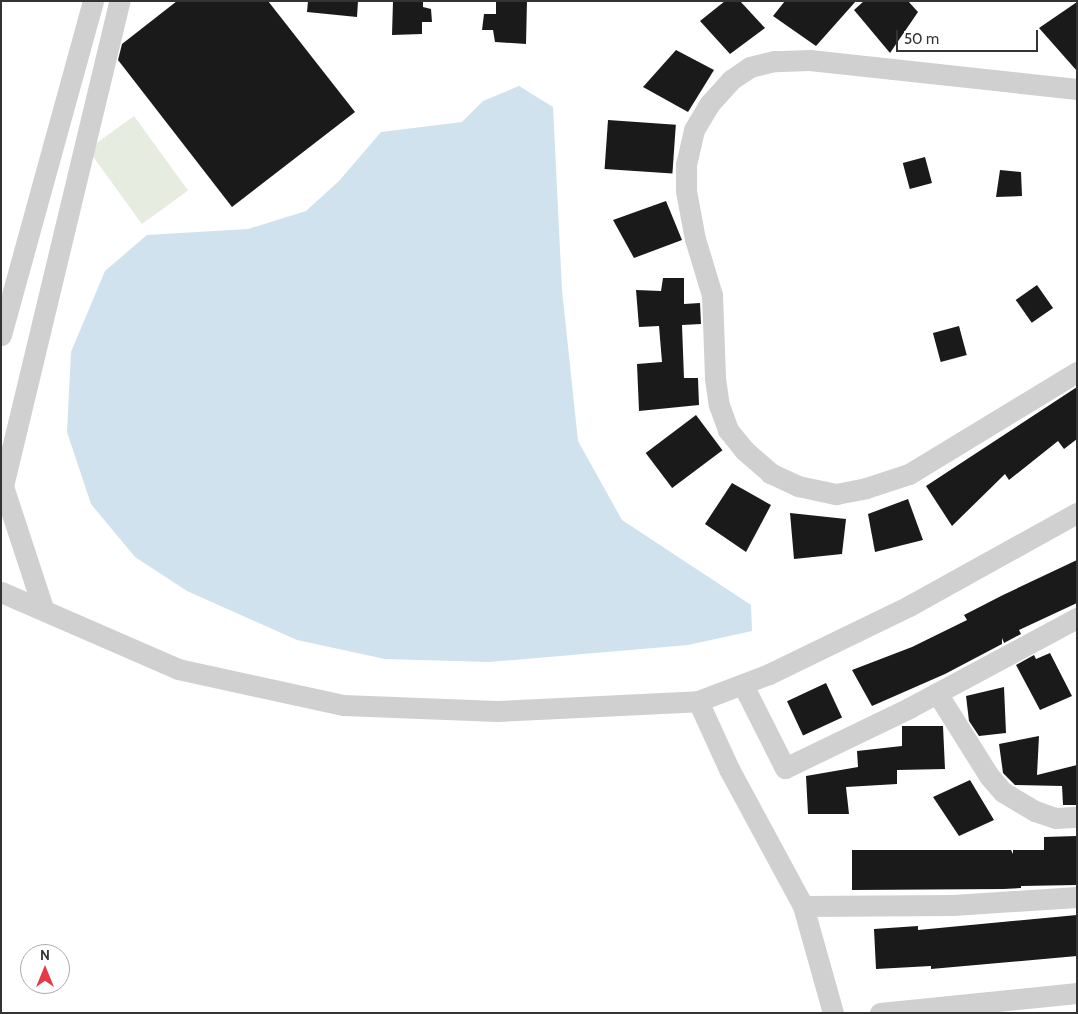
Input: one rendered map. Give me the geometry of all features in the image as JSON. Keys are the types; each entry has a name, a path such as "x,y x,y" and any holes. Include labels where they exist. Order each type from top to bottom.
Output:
{"street":[{"path":"1,335 93,1"},
{"path":"43,608 3,486 119,1"},
{"path":"1077,88 810,60 774,61 750,67 730,80 710,103 694,130 686,164 686,191 695,239 712,294 714,378 719,405 728,430 744,450 770,473 798,486 836,494 909,474 1077,372"},
{"path":"1,592 43,608 178,670 343,705 497,711 698,701 743,685 909,606 1077,514"},
{"path":"743,685 785,768 936,693 1077,618"},
{"path":"936,693 989,776 1004,792 1035,811 1055,818 1077,817"},
{"path":"698,701 728,769 803,906 832,1013"},
{"path":"803,906 953,905 1077,897"},
{"path":"880,1013 1077,993"}],"shaded area":[{"path":"134,116 188,190 142,224 88,150"}],"water":[{"path":"519,86 553,107 562,290 578,441 622,520 751,605 752,631 688,645 489,662 385,659 297,640 187,591 135,557 91,504 67,432 71,352 105,271 147,235 248,229 306,211 339,181 381,132 462,122 483,101"}],"building":[{"path":"177,1 268,1 355,112 232,207 118,60 122,44"},
{"path":"308,1 358,1 357,17 307,12"},
{"path":"393,1 423,1 423,7 431,9 432,22 422,22 422,34 392,35"},
{"path":"496,1 527,1 526,44 495,42 493,30 482,30 484,14 496,14"},
{"path":"725,1 740,1 765,28 730,54 700,21"},
{"path":"785,1 856,1 816,46 773,16"},
{"path":"864,1 908,1 918,12 890,53 854,10"},
{"path":"1077,2 1077,71 1039,28"},
{"path":"676,50 714,70 688,112 643,87"},
{"path":"608,120 676,125 672,174 605,169"},
{"path":"925,157 932,183 910,189 903,163"},
{"path":"1000,170 1021,172 1022,196 996,197"},
{"path":"666,201 682,240 634,258 613,220"},
{"path":"663,278 684,278 684,304 700,303 701,324 682,325 684,378 698,378 699,405 639,411 637,364 662,362 659,326 639,327 636,290 661,291"},
{"path":"1037,285 1053,308 1032,323 1016,300"},
{"path":"959,326 967,355 941,362 933,333"},
{"path":"1077,387 1077,439 1064,449 1058,441 1009,480 1005,474 952,526 926,486"},
{"path":"696,415 722,450 672,488 646,453"},
{"path":"732,483 771,505 746,552 705,524"},
{"path":"908,499 923,540 875,552 868,514"},
{"path":"790,513 846,519 842,554 794,559"},
{"path":"1077,560 1077,603 1019,630 1021,634 1004,643 1002,638 1002,644 945,674 872,706 852,670 912,647 967,620 964,615"},
{"path":"1050,653 1072,696 1040,710 1016,665 1034,655 1036,659"},
{"path":"826,683 842,717 803,736 787,701"},
{"path":"1004,687 1006,733 979,736 969,721 966,696"},
{"path":"902,726 943,726 945,769 897,770 897,784 846,787 849,814 808,814 806,776 858,767 857,751 902,746"},
{"path":"1039,736 1037,775 1077,765 1077,805 1063,805 1062,786 1015,785 1003,773 999,744"},
{"path":"970,780 994,820 959,836 933,797"},
{"path":"1077,836 1077,885 1021,886 1021,888 1003,889 852,890 852,850 1011,850 1013,854 1013,850 1044,850 1044,837"},
{"path":"1077,915 1077,956 931,969 931,966 876,969 874,929 918,926 918,930"}]}
